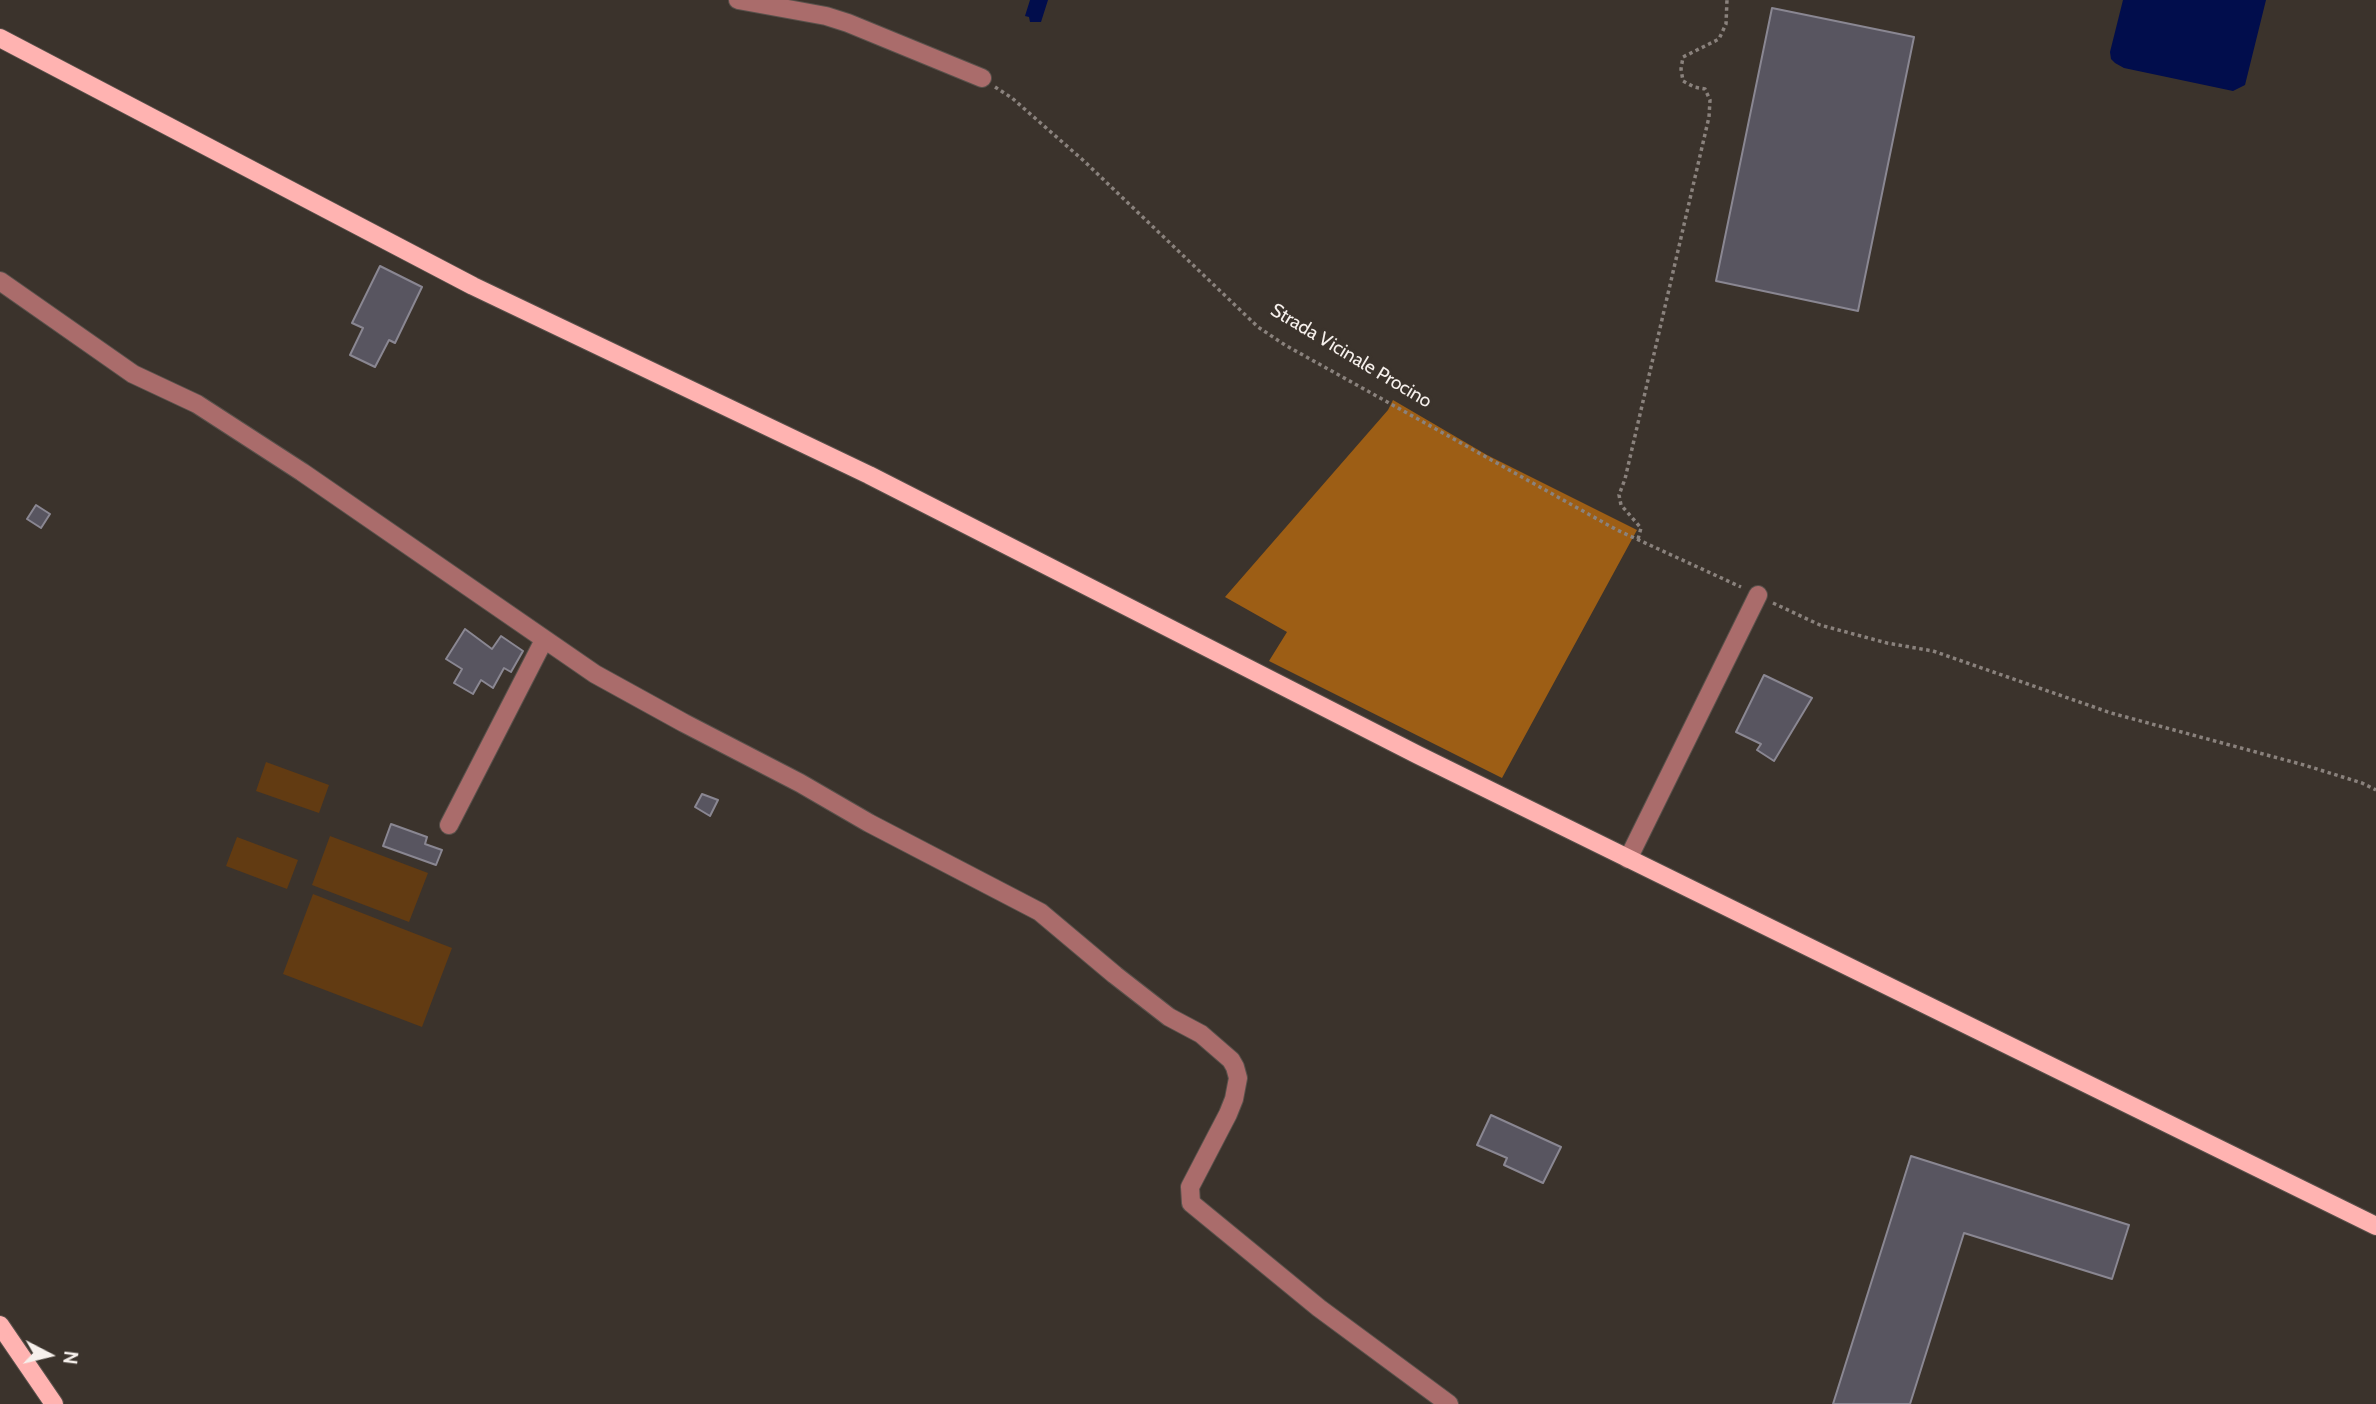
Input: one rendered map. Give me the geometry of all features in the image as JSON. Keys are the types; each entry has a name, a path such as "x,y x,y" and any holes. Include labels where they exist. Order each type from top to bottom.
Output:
{"main road":[{"path":"0,38 473,286 870,475 1418,755 2376,1226"},
{"path":"0,1325 54,1404"}],"street":[{"path":"738,0 826,16 848,23 982,78"},
{"path":"0,281 133,374 197,404 302,472 594,674 800,783 869,823 1041,912 1169,1017 1201,1034 1231,1060 1238,1078 1228,1114 1190,1186 1191,1203 1319,1308 1449,1404"},
{"path":"1628,859 1758,595"},
{"path":"449,825 544,640"}],"path":[{"path":"1638,539 1641,528 1621,505 1619,495 1625,479 1709,117 1710,100 1705,89 1684,81 1681,69 1683,57 1719,39 1726,24 1727,0"},
{"name":"Strada Vicinale Procino","path":"982,78 1012,98 1053,133 1258,327 1381,400 1617,530 1697,564 1820,625 1887,643 1933,651 2111,713 2304,765 2376,790"}],"shaded area":[{"path":"1030,0 1048,0 1041,22 1030,22 1029,17 1025,16"},
{"path":"2123,0 2266,0 2245,85 2233,91 2124,68 2115,63 2110,52"},
{"path":"1393,400 1487,455 1637,530 1502,778 1269,661 1287,632 1225,597 1388,410"},
{"path":"266,762 329,785 319,813 256,791"},
{"path":"330,836 428,873 409,922 312,885"},
{"path":"237,837 298,860 287,889 226,866"},
{"path":"313,894 452,948 422,1027 283,974"}],"building":[{"path":"1772,8 1914,37 1858,311 1716,281"},
{"path":"380,266 422,287 395,343 389,340 375,367 350,355 363,328 352,323"},
{"path":"36,505 50,514 41,528 27,519"},
{"path":"465,629 492,649 501,636 523,651 511,672 504,668 493,688 481,680 473,694 454,683 462,669 446,659"},
{"path":"1764,675 1812,698 1774,761 1757,750 1761,744 1736,732"},
{"path":"702,794 718,800 710,816 695,807"},
{"path":"391,824 427,837 425,844 442,850 436,865 383,846"},
{"path":"1491,1115 1561,1147 1543,1183 1504,1165 1507,1158 1477,1145"},
{"path":"1911,1156 2129,1225 2112,1279 1964,1233 1910,1404 1833,1404"}]}
